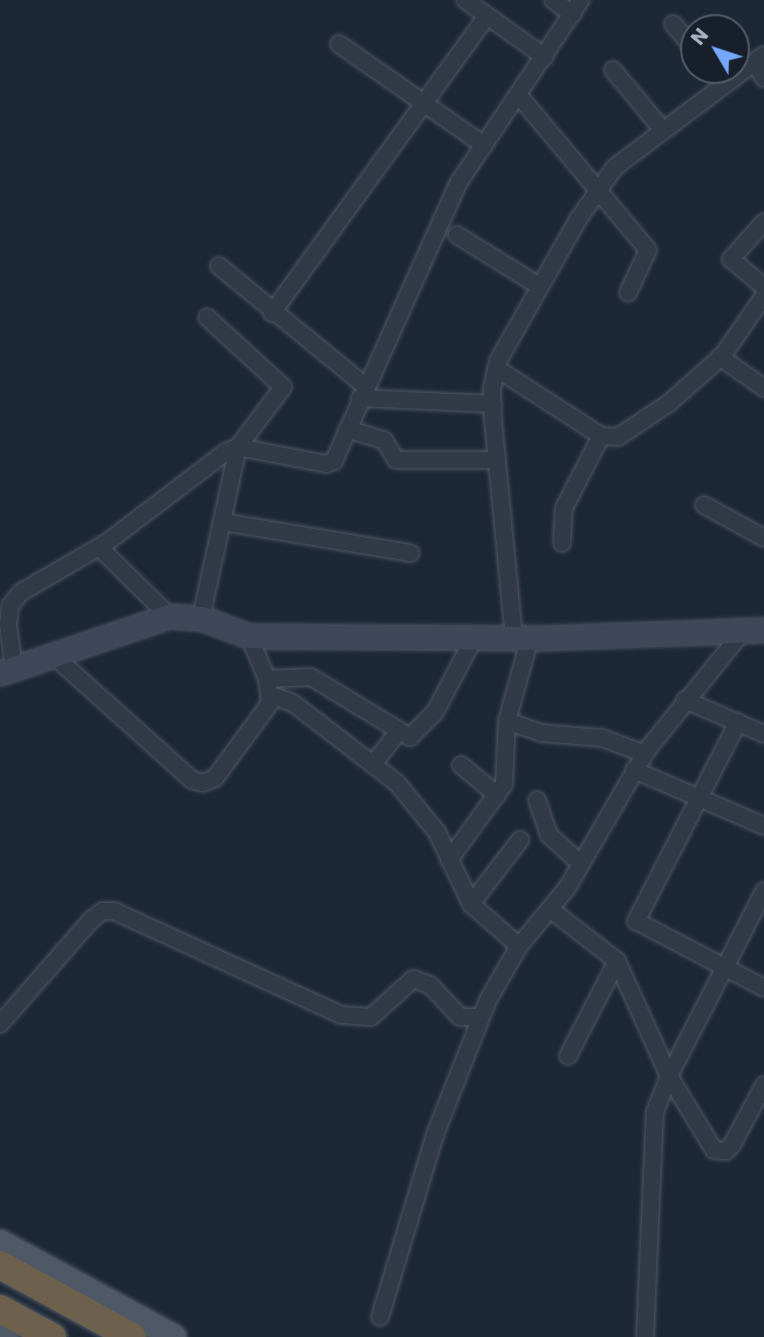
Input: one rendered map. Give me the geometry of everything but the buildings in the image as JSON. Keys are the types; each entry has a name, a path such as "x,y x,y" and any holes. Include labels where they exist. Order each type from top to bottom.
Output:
{"highway":[{"path":"0,1265 132,1337"},
{"path":"0,1309 52,1337"}],"main road":[{"path":"0,1242 174,1337"},
{"path":"0,1334 5,1337"}],"street":[{"path":"238,447 330,463 365,394 446,207 484,145 524,101 545,57 577,7 552,0"},
{"path":"472,2 487,16 545,57"},
{"path":"272,313 487,16"},
{"path":"673,24 680,32"},
{"path":"339,44 484,145"},
{"path":"759,58 764,78"},
{"path":"614,70 663,130"},
{"path":"449,860 497,795 507,775 506,721 522,638 496,460 493,404 496,368 539,286 599,188 615,167 725,84"},
{"path":"524,101 599,188 650,253 628,293"},
{"path":"764,222 731,259 764,287"},
{"path":"457,235 539,286"},
{"path":"219,266 365,394 392,401 493,404"},
{"path":"496,368 601,436 618,437 669,403 720,357 764,296"},
{"path":"207,317 283,383 238,447 99,547 13,600 8,625 7,671 169,616 201,618 248,636 522,638 753,630"},
{"path":"720,357 764,388"},
{"path":"347,429 384,440 396,460 496,460"},
{"path":"562,543 564,508 601,436"},
{"path":"201,618 238,447"},
{"path":"704,505 764,538"},
{"path":"223,522 410,553"},
{"path":"99,547 169,616"},
{"path":"380,1317 436,1132 480,1017 519,946 550,909 581,864 645,754 685,700 753,630"},
{"path":"248,636 269,687 373,764 420,807 471,904 519,946"},
{"path":"269,687 311,677 410,737 422,729 474,638"},
{"path":"54,656 192,780 203,783 215,778 256,724 269,687"},
{"path":"685,700 764,734"},
{"path":"506,721 541,733 602,738 645,754"},
{"path":"738,722 636,921 764,988"},
{"path":"373,764 399,731"},
{"path":"461,765 497,795"},
{"path":"635,770 696,800 764,826"},
{"path":"537,800 549,835 581,864"},
{"path":"471,904 520,840"},
{"path":"645,1337 652,1139 656,1112 669,1076 764,891"},
{"path":"550,909 617,961 669,1076 714,1150 726,1151 732,1145 764,1085"},
{"path":"0,1024 91,920 103,911 114,911 341,1015 371,1017 413,979 430,985 460,1017 480,1017"},
{"path":"568,1056 617,961"}]}
